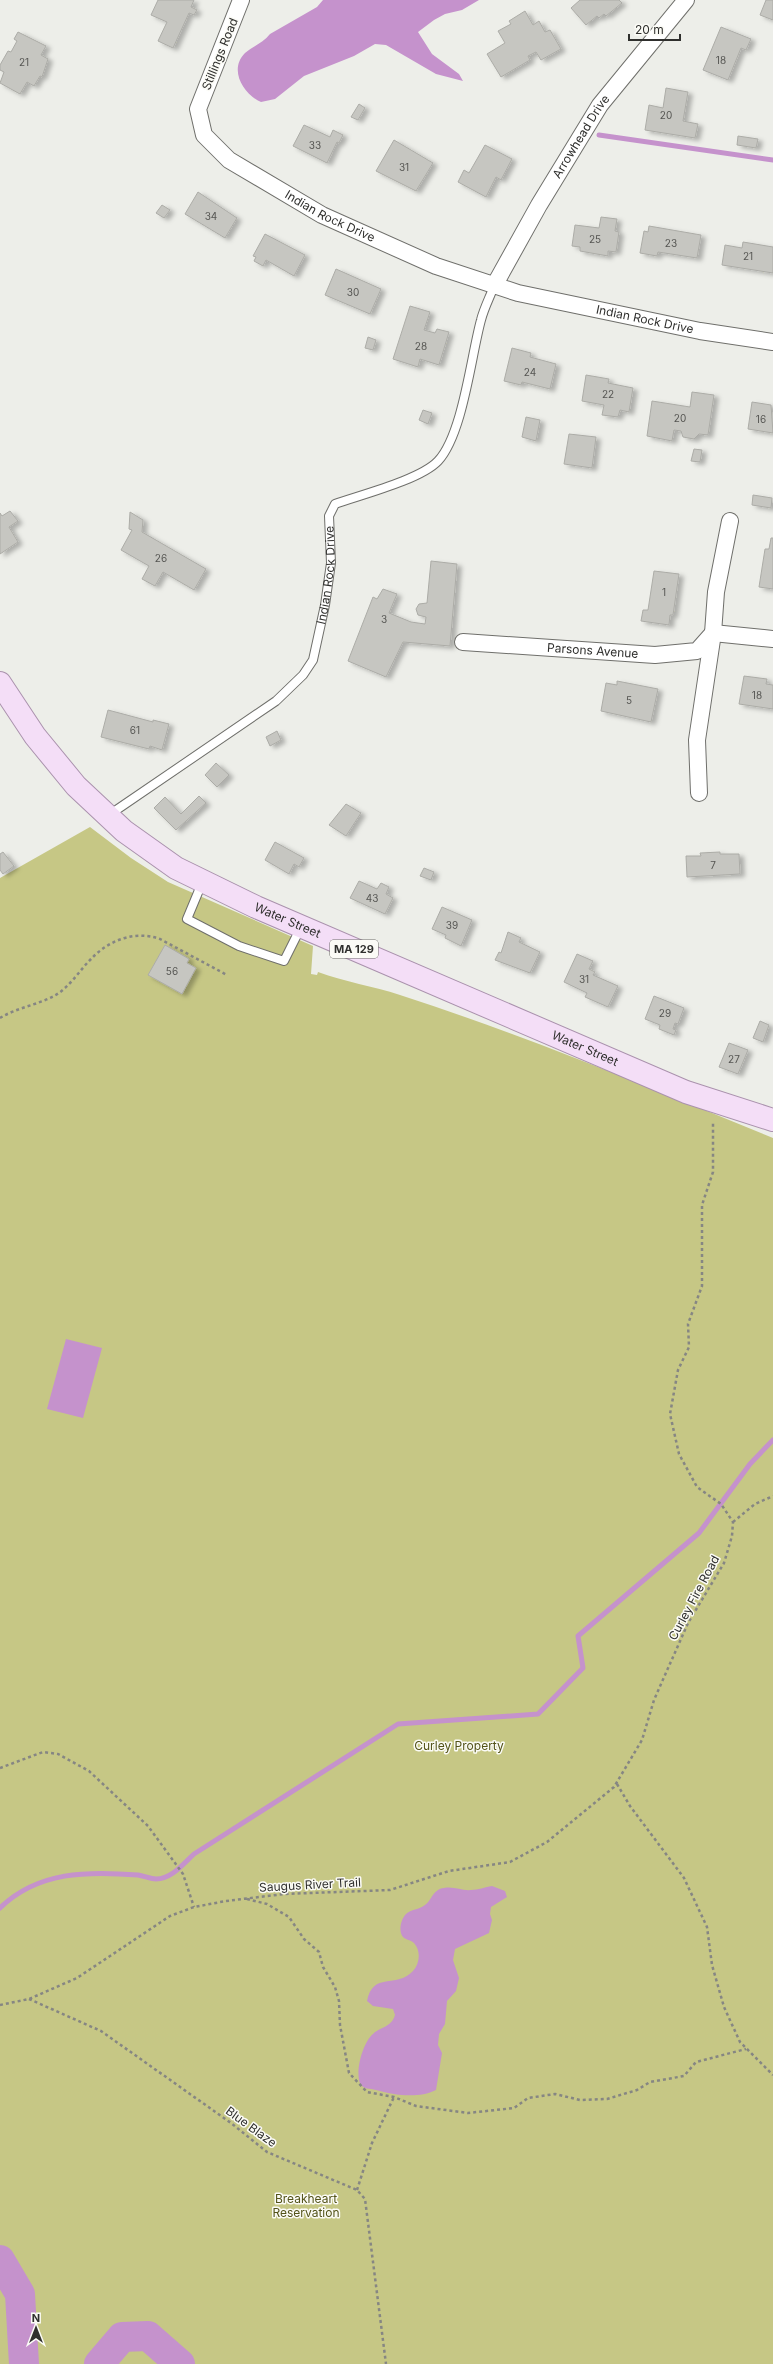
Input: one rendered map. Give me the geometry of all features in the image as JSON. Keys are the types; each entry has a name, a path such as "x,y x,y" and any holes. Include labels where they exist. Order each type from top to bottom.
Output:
{"main road":[{"name":"Water Street","path":"0,683 53,759 107,817 158,856 202,883 686,1092 773,1120"}],"street":[{"name":"Stillings Road","path":"198,109 241,0"},
{"name":"Arrowhead Drive","path":"494,286 539,205 600,105 686,0"},
{"name":"Indian Rock Drive","path":"198,109 204,135 229,160 322,215 436,266 518,293 700,332 773,342"},
{"path":"699,793 697,740 713,633 716,592 730,521"},
{"path":"713,633 773,639"},
{"name":"Parsons Avenue","path":"463,642 655,655 697,652 713,633"}],"lane":[{"name":"Indian Rock Drive","path":"107,817 276,701 303,675 313,660 331,563 329,516 335,504 419,473 437,461 449,444 461,408 481,318 494,286"},
{"path":"202,883 187,919 239,946 284,961 301,927"}],"path":[{"path":"0,1018 55,996 98,953 120,939 135,935 149,935 160,939 227,975"},
{"path":"714,1101 713,1172 702,1205 702,1286 688,1324 689,1347 678,1370 670,1414 679,1454 697,1487 721,1504 733,1522 755,1504 773,1496"},
{"name":"Curley Fire Road","path":"617,1783 642,1740 654,1700 688,1623 724,1563 732,1536 733,1522"},
{"path":"0,1768 44,1752 58,1754 89,1771 120,1798 148,1826 173,1862 184,1874 194,1907"},
{"path":"617,1783 630,1806 684,1878 707,1927 712,1966 724,2007 740,2042 773,2075"},
{"name":"Saugus River Trail","path":"0,2005 29,1999 77,1978 170,1916 194,1907 284,1894 390,1890 449,1871 510,1862 547,1842 594,1805 617,1783"},
{"path":"244,1899 267,1904 289,1917 304,1939 319,1952 324,1968 335,1987 339,2001 340,2025 349,2073 367,2092 394,2097 416,2106 468,2113 514,2108 528,2098 555,2094 580,2100 607,2099 637,2090 650,2082 684,2076 696,2062 746,2049"},
{"name":"Blue Blaze","path":"29,1999 106,2035 231,2123 267,2152 357,2190"},
{"path":"386,2364 365,2199 357,2190 372,2142 394,2097"}],"green space":[{"name":"Curley Property","path":"90,827 131,858 168,882 313,946 311,974 317,975 318,972 338,979 390,992 495,1028 588,1063 773,1138 773,2364 0,2364 0,878"}],"shaded area":[{"path":"323,0 479,0 462,10 445,14 418,32 432,54 459,74 463,81 436,74 386,45 375,44 354,56 304,76 275,99 261,102 255,99 244,88 240,81 238,67 240,60 245,53 270,34 317,7"},
{"path":"66,1339 102,1348 83,1418 47,1409"},
{"path":"492,1886 505,1891 507,1897 491,1907 490,1914 492,1920 489,1933 455,1949 453,1960 459,1978 456,1991 447,2001 445,2024 439,2034 438,2045 442,2053 436,2090 429,2093 406,2095 363,2087 359,2078 359,2064 366,2043 369,2038 379,2029 388,2025 395,2015 393,2009 373,2006 367,2001 370,1992 374,1986 380,1983 399,1979 413,1971 419,1957 418,1950 413,1942 404,1938 401,1934 401,1925 404,1916 408,1912 425,1905 437,1890 451,1888 474,1890"}],"building":[{"path":"158,0 194,0 191,7 197,10 194,15 189,13 173,48 158,41 167,22 151,15"},
{"path":"580,0 619,0 622,3 606,16 604,14 599,18 597,16 586,25 571,8"},
{"path":"766,0 773,0 773,20 760,15"},
{"path":"525,11 533,25 539,21 545,32 550,30 561,49 541,60 536,52 528,56 530,60 501,77 487,54 505,43 498,31 511,24 509,21"},
{"path":"721,27 751,39 746,50 741,48 728,80 703,70"},
{"path":"18,32 46,46 41,55 48,59 42,77 40,76 34,86 27,82 20,94 0,83 4,72 0,70 0,65 8,51 11,52 17,41 14,39"},
{"path":"666,88 688,92 683,121 698,124 695,138 645,130 649,105 663,108"},
{"path":"359,104 365,108 358,120 351,117"},
{"path":"304,125 330,137 333,130 343,135 339,143 337,142 327,163 293,146"},
{"path":"738,136 758,139 756,148 737,145"},
{"path":"394,140 433,163 416,191 376,171"},
{"path":"485,145 512,159 501,180 496,177 486,197 458,182 464,170 469,173"},
{"path":"198,192 237,218 225,238 185,214"},
{"path":"162,205 170,210 164,218 156,213"},
{"path":"601,217 617,219 615,231 619,232 616,252 608,251 608,256 580,251 580,247 572,246 575,225 599,228"},
{"path":"649,226 701,235 697,258 658,252 657,256 640,253 644,231 648,232"},
{"path":"265,234 305,255 294,276 266,260 263,266 254,261 256,257 253,256"},
{"path":"743,242 773,247 773,273 722,265 725,245 742,248"},
{"path":"336,269 381,289 370,314 325,295"},
{"path":"410,306 430,312 424,330 435,333 437,329 449,332 439,365 420,359 418,367 393,359"},
{"path":"368,337 376,340 373,350 365,348"},
{"path":"512,348 531,353 530,357 556,364 550,389 522,382 521,385 504,381"},
{"path":"586,375 609,379 608,383 633,388 629,412 620,410 618,417 602,415 604,405 582,401"},
{"path":"692,392 714,395 708,435 699,434 694,439 683,437 681,431 674,430 672,441 647,436 652,401 690,407"},
{"path":"752,402 771,405 773,433 748,429"},
{"path":"423,410 432,413 428,424 419,420"},
{"path":"526,417 540,420 536,441 522,437"},
{"path":"569,434 596,437 592,468 564,464"},
{"path":"694,449 702,450 700,462 691,461"},
{"path":"753,495 772,498 771,508 752,505"},
{"path":"10,511 18,521 9,527 18,542 0,554 0,513 2,516"},
{"path":"130,512 143,520 142,532 206,569 194,590 163,572 155,586 142,579 149,566 121,550 132,530 129,529"},
{"path":"771,538 773,538 773,589 759,587 765,549 769,549"},
{"path":"431,561 457,564 450,646 403,642 386,677 348,661 373,597 377,599 383,589 397,594 389,613 411,622 425,624 426,617 418,615 416,609 419,604 427,603"},
{"path":"654,571 679,574 673,615 670,615 669,625 641,621 643,610 648,610"},
{"path":"744,676 767,679 766,684 773,685 773,709 739,704"},
{"path":"617,681 658,689 651,722 601,711 606,683 617,685"},
{"path":"108,710 153,722 153,720 169,724 162,750 150,746 149,749 101,737"},
{"path":"277,731 281,740 270,746 266,737"},
{"path":"216,763 229,775 217,787 205,775"},
{"path":"199,796 206,803 176,830 154,808 165,797 181,814"},
{"path":"346,804 361,813 346,836 329,825"},
{"path":"275,842 304,858 299,867 294,864 289,874 265,860"},
{"path":"3,852 14,866 3,874 0,870 0,854"},
{"path":"720,852 720,854 739,854 740,874 687,877 686,856 701,856 700,853"},
{"path":"424,868 434,872 431,880 420,876"},
{"path":"359,881 377,889 381,883 389,887 386,894 393,898 385,914 350,898"},
{"path":"442,907 472,920 461,946 445,938 446,935 432,929"},
{"path":"508,932 521,938 519,942 540,952 530,973 495,960 499,952 501,953"},
{"path":"165,945 189,959 187,963 196,968 182,994 148,975"},
{"path":"577,954 593,961 589,969 595,972 593,975 618,986 608,1007 585,997 587,993 564,982"},
{"path":"654,996 684,1008 678,1024 675,1023 673,1029 676,1030 674,1035 659,1029 660,1025 645,1019"},
{"path":"760,1021 769,1025 763,1042 753,1038"},
{"path":"729,1043 748,1050 738,1074 719,1067"}],"waterway":[{"path":"599,135 773,160"},
{"path":"0,1908 15,1896 31,1887 47,1880 64,1876 101,1873 138,1875 152,1879 167,1876 177,1870 194,1854 398,1724 538,1714 583,1668 578,1636 699,1533 750,1464 773,1440"},
{"path":"0,2260 20,2294 24,2364"},
{"path":"99,2364 122,2337 148,2336 180,2364"}],"park label":[{"name":"Breakheart Reservation","path":"306,2206"}]}
